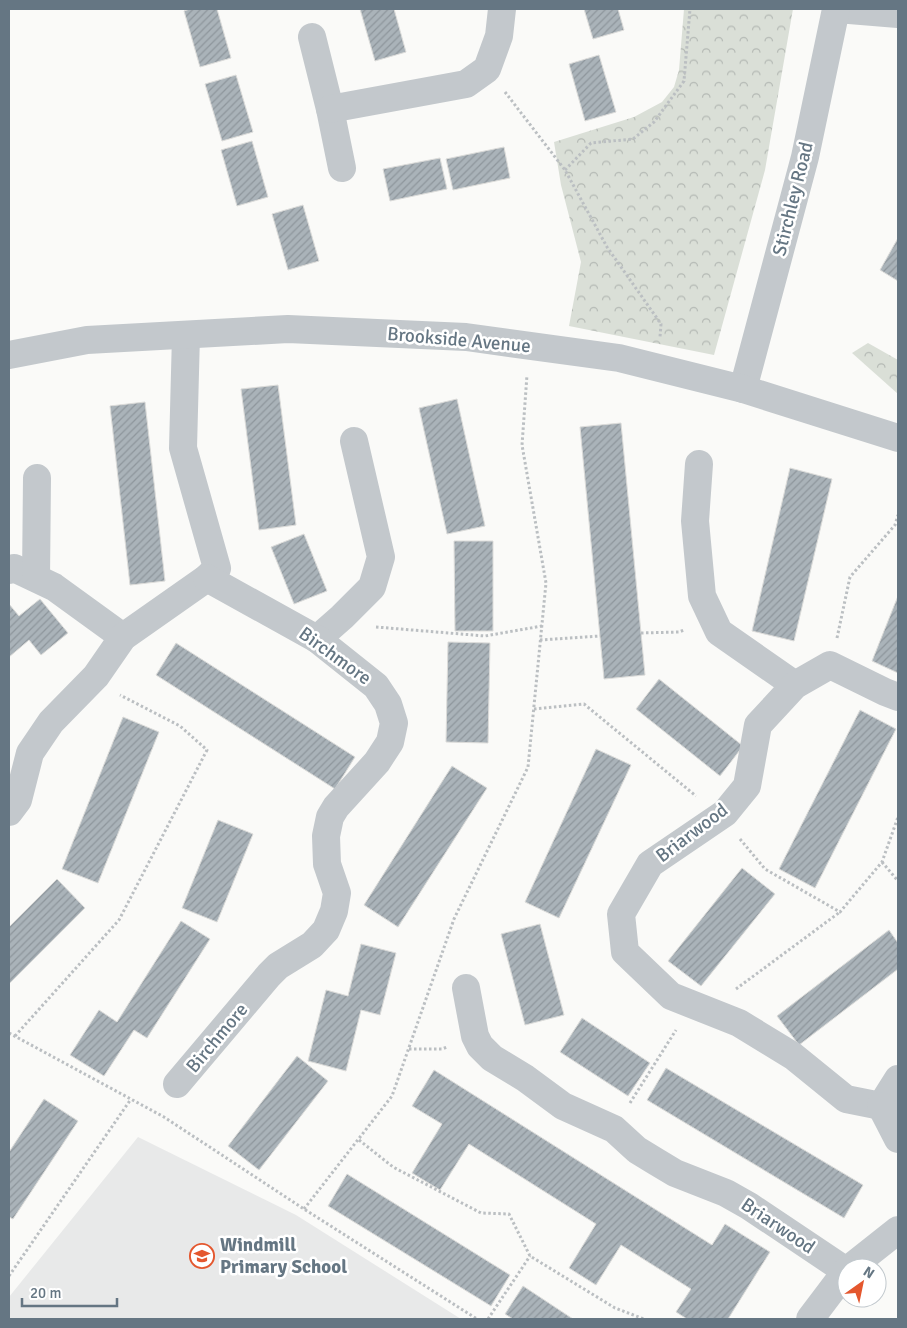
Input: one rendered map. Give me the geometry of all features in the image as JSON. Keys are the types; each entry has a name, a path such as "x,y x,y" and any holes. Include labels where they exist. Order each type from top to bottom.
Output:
{"street":[{"path":"330,109 466,84 487,69 499,36 502,9"},
{"path":"836,9 898,14"},
{"name":"Stirchley Road","path":"743,389 805,157 836,9"},
{"path":"312,37 342,168"},
{"name":"Brookside Avenue","path":"9,355 87,340 288,329 466,337 619,358 743,389 898,438"},
{"path":"9,812 18,800 30,753 51,722 96,676 123,637 207,578 218,568 183,448 186,335"},
{"path":"318,639 372,587 381,557 354,441"},
{"path":"699,464 695,521 702,596 719,632 795,685"},
{"path":"36,578 37,478"},
{"path":"9,570 14,568 54,587 123,637"},
{"name":"Birchmore","path":"177,1084 269,975 278,966 312,945 326,930 334,911 337,893 327,864 326,836 330,817 336,806 377,762 390,742 394,723 388,704 376,686 318,639 207,578"},
{"path":"830,665 898,697"},
{"name":"Briarwood","path":"830,665 795,685 758,725 747,786 724,813 650,864 621,914 625,952 671,996 739,1022 793,1056 846,1099 882,1106"},
{"name":"Briarwood","path":"466,988 476,1036 480,1046 492,1058 525,1078 564,1106 614,1130 637,1150 675,1173 726,1192 837,1263"},
{"path":"898,1079 882,1106 898,1139"},
{"path":"862,1258 898,1230"},
{"path":"810,1319 837,1283"}],"path":[{"path":"565,170 591,143 633,139 654,122 684,81 690,9"},
{"path":"487,69 565,170 607,247 661,324 658,368"},
{"path":"304,1210 392,1096 454,919 528,767 546,583 522,445 528,371"},
{"path":"830,665 850,577 895,525 898,515"},
{"path":"342,617 367,626 485,636 542,626"},
{"path":"641,633 679,632 713,620"},
{"path":"540,640 600,636"},
{"path":"15,1036 119,920 207,750 180,726 124,699 96,676"},
{"path":"882,862 898,882"},
{"path":"614,1130 704,1009 733,991 840,912"},
{"path":"9,1033 164,1117 304,1210 477,1319"},
{"path":"409,1049 442,1048 476,1036"},
{"path":"9,1276 131,1099"},
{"path":"359,1140 393,1167 481,1213 509,1214 530,1256 615,1308 644,1319"},
{"path":"488,1319 530,1256"}],"shaded area":[{"name":"Windmill Primary School","path":"138,1137 296,1215 461,1319 9,1319 9,1297"}],"green space":[{"path":"684,9 793,9 765,170 714,355 569,326 581,262 561,185 554,142 634,117 662,102 674,87 679,70"},
{"path":"868,343 898,360 898,394 852,353"}],"building":[{"path":"190,9 217,9 231,58 200,67 184,11"},
{"path":"360,9 394,9 406,52 375,61"},
{"path":"584,9 618,9 624,30 593,39"},
{"path":"599,55 616,112 585,121 569,64"},
{"path":"236,75 253,132 222,141 205,84"},
{"path":"252,141 268,197 237,206 221,150"},
{"path":"504,147 510,178 453,190 446,159"},
{"path":"440,158 447,189 390,201 383,169"},
{"path":"303,205 319,261 288,270 272,214"},
{"path":"898,238 898,281 880,270"},
{"path":"278,385 296,525 259,530 241,389"},
{"path":"457,399 485,526 447,534 419,408"},
{"path":"145,402 165,581 130,585 110,406"},
{"path":"621,423 645,675 604,679 580,427"},
{"path":"790,468 832,479 794,641 752,631"},
{"path":"304,534 327,591 294,604 271,547"},
{"path":"454,541 493,541 493,631 455,631"},
{"path":"898,596 898,673 872,661"},
{"path":"40,599 68,633 41,655 29,640 9,657 9,604 19,616"},
{"path":"448,642 490,643 488,743 446,742"},
{"path":"176,643 355,757 335,789 156,675"},
{"path":"659,679 743,746 720,776 636,709"},
{"path":"860,710 896,729 815,888 779,869"},
{"path":"123,717 159,732 98,883 62,869"},
{"path":"596,749 631,765 559,918 525,902"},
{"path":"452,766 487,788 398,927 364,905"},
{"path":"218,820 253,834 217,922 182,908"},
{"path":"742,868 775,894 701,986 668,961"},
{"path":"57,879 85,908 9,984 9,927"},
{"path":"181,921 210,939 147,1038 134,1030 104,1076 70,1055 99,1010 117,1022"},
{"path":"540,924 564,1015 525,1025 501,934"},
{"path":"889,930 898,943 898,969 799,1045 777,1016"},
{"path":"361,944 396,953 380,1015 361,1010 346,1071 308,1061 326,990 348,996"},
{"path":"582,1018 650,1063 628,1096 560,1052"},
{"path":"297,1056 328,1081 259,1170 228,1146"},
{"path":"666,1068 863,1185 844,1218 647,1100"},
{"path":"434,1070 712,1245 725,1224 770,1252 728,1319 687,1319 676,1312 691,1289 621,1245 596,1285 569,1268 596,1224 469,1144 440,1190 412,1173 442,1124 412,1106"},
{"path":"44,1099 78,1121 13,1219 9,1217 9,1152"},
{"path":"347,1174 510,1275 491,1306 328,1206"},
{"path":"523,1286 573,1319 513,1319 505,1314"}],"place":[{"name":"Windmill Primary School","path":"202,1256"}]}
